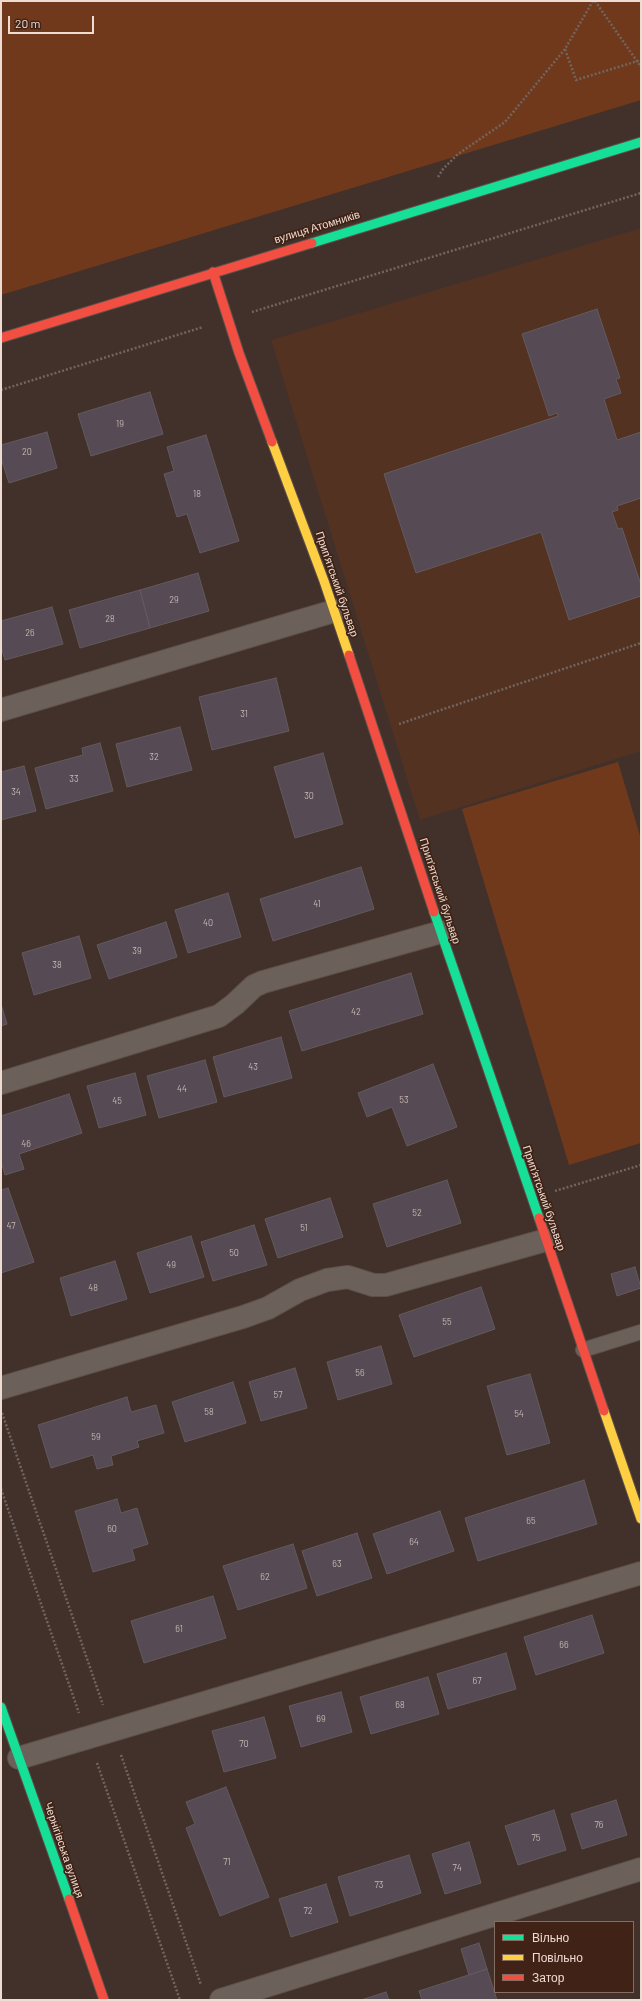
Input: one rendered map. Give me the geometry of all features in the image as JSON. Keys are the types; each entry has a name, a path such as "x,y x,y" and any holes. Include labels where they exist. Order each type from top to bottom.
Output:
{"street":[{"name":"вулиця Атомників","path":"1,338 641,142"},
{"name":"Припʼятський бульвар","path":"213,272 228,320 334,611 441,932 641,1519"},
{"path":"1,710 334,611"},
{"path":"1,1083 219,1016 235,1004 254,986 263,982 441,932"},
{"path":"1,1388 243,1317 268,1308 300,1290 326,1280 348,1277 374,1285 386,1285 546,1240"},
{"path":"19,1758 641,1572"},
{"name":"Чернігівська вулиця","path":"1,1707 104,2000"},
{"path":"221,2000 641,1869"}],"lane":[{"path":"583,1350 641,1332"}],"path":[{"path":"426,207 437,179 443,169 458,154 505,122 565,49 594,1 641,67"},
{"path":"565,49 576,80 641,60"},
{"path":"1,390 641,193"},
{"path":"374,732 641,643"},
{"path":"531,1198 641,1165"}],"shaded area":[{"path":"1,1 641,1 641,100 1,295"},
{"path":"641,228 641,751 420,820 271,340"},
{"path":"618,762 641,839 641,1143 569,1165 462,809"}],"building":[{"path":"597,309 620,378 616,379 621,393 604,399 617,440 641,432 641,498 617,506 618,510 612,512 618,529 622,528 641,585 641,596 569,620 541,532 416,573 384,474 558,416 557,413 549,416 522,334"},
{"path":"150,392 163,434 91,456 78,414"},
{"path":"47,432 57,468 9,483 1,458 1,445"},
{"path":"206,435 239,541 200,553 187,514 177,517 164,474 174,471 167,447"},
{"path":"198,573 209,611 150,628 140,590"},
{"path":"140,590 150,628 80,648 69,610"},
{"path":"52,607 63,644 5,660 1,647 1,621"},
{"path":"276,678 289,731 212,750 199,697"},
{"path":"180,727 192,770 127,787 116,744"},
{"path":"100,743 113,791 46,809 35,768 83,755 82,748"},
{"path":"323,753 343,824 295,838 274,767"},
{"path":"24,766 36,811 1,820 1,772"},
{"path":"361,867 374,909 273,941 260,899"},
{"path":"228,893 241,937 188,953 175,910"},
{"path":"166,922 177,957 109,979 97,945"},
{"path":"79,936 91,978 34,995 22,953"},
{"path":"411,973 423,1014 302,1051 289,1011"},
{"path":"1,1004 7,1024 1,1026"},
{"path":"281,1037 292,1078 224,1097 213,1057"},
{"path":"205,1060 217,1102 159,1118 147,1076"},
{"path":"433,1064 457,1127 407,1146 392,1107 367,1117 358,1093"},
{"path":"135,1073 146,1115 99,1128 87,1086"},
{"path":"69,1094 82,1133 19,1154 24,1169 5,1175 1,1161 1,1116"},
{"path":"447,1180 461,1223 387,1247 373,1204"},
{"path":"8,1188 34,1262 1,1273 1,1190"},
{"path":"330,1198 343,1237 278,1258 265,1219"},
{"path":"254,1225 267,1265 213,1281 201,1242"},
{"path":"191,1236 204,1277 150,1293 137,1253"},
{"path":"115,1261 127,1299 71,1316 60,1278"},
{"path":"635,1267 641,1288 617,1296 611,1274"},
{"path":"481,1287 495,1329 414,1357 399,1315"},
{"path":"381,1346 392,1384 338,1400 327,1362"},
{"path":"295,1368 307,1408 261,1421 249,1382"},
{"path":"530,1374 550,1443 507,1455 487,1386"},
{"path":"233,1382 246,1423 185,1442 172,1402"},
{"path":"127,1397 131,1412 156,1405 164,1433 137,1441 139,1447 111,1456 113,1465 97,1469 93,1455 51,1468 38,1425"},
{"path":"584,1480 597,1524 478,1561 465,1518"},
{"path":"117,1499 121,1513 137,1508 148,1544 132,1549 135,1560 93,1572 75,1511"},
{"path":"440,1511 454,1551 387,1574 373,1534"},
{"path":"357,1533 372,1578 317,1596 302,1551"},
{"path":"293,1544 307,1588 238,1610 223,1566"},
{"path":"213,1596 226,1638 144,1663 131,1621"},
{"path":"592,1615 604,1653 536,1675 524,1637"},
{"path":"506,1653 516,1689 448,1709 437,1674"},
{"path":"428,1677 439,1714 371,1734 360,1697"},
{"path":"341,1692 352,1732 301,1747 289,1706"},
{"path":"264,1717 276,1758 224,1772 212,1731"},
{"path":"226,1787 269,1897 220,1916 186,1828 195,1824 186,1802"},
{"path":"616,1800 627,1835 582,1849 571,1814"},
{"path":"554,1810 566,1850 518,1865 505,1826"},
{"path":"469,1842 481,1883 445,1894 432,1854"},
{"path":"409,1855 421,1893 350,1916 338,1877"},
{"path":"326,1884 338,1922 291,1937 279,1899"},
{"path":"479,1943 487,1969 469,1975 461,1949"},
{"path":"487,1969 497,2000 422,2000 419,1991"},
{"path":"386,1992 389,2000 361,2000"}],"traffic: fast":[{"path":"312,243 641,142"},
{"path":"434,912 539,1218"},
{"path":"1,1707 69,1899"}],"traffic: slow":[{"path":"272,442 324,581 349,655"},
{"path":"604,1411 641,1519"}],"traffic: jam":[{"path":"1,338 312,243"},
{"path":"213,272 239,353 272,442"},
{"path":"349,655 434,912"},
{"path":"539,1218 604,1411"},
{"path":"69,1899 104,2000"}]}
